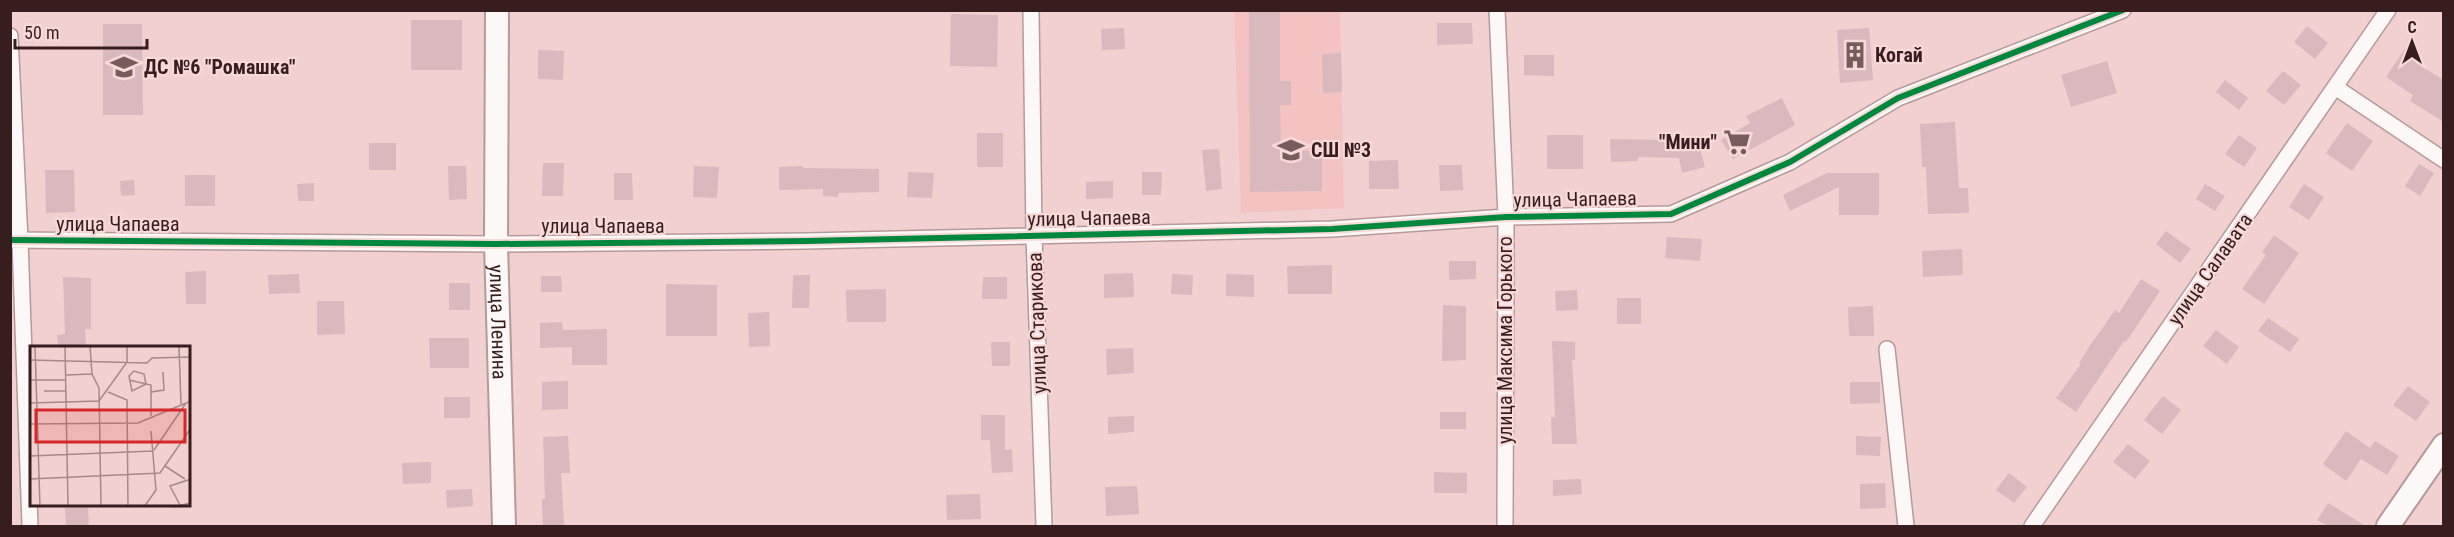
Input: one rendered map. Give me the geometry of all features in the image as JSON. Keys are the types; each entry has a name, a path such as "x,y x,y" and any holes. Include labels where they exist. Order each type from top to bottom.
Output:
{"street":[{"name":"улица Ленина","path":"497,10 496,244 504,526"},
{"name":"улица Старикова","path":"1031,10 1034,236 1044,526"},
{"name":"улица Максима Горького","path":"1497,10 1506,218 1505,526"},
{"name":"улица Чапаева","path":"15,240 496,244 806,242 1332,229 1506,218 1671,214 1790,162 1898,98 2123,10"},
{"name":"улица Салавата","path":"2032,526 2388,10"},
{"path":"10,36 15,240 30,526"},
{"path":"2336,87 2444,160"},
{"path":"1887,349 1906,526"},
{"path":"2388,526 2444,445"}],"shaded area":[{"name":"СШ №3","path":"1234,11 1340,11 1344,208 1241,213"}],"building":[{"path":"1249,10 1280,10 1280,81 1291,81 1291,105 1280,105 1281,151 1322,151 1322,191 1250,192"},
{"path":"951,14 998,15 997,67 950,66"},
{"path":"411,20 462,20 462,70 411,70"},
{"path":"1437,23 1472,23 1473,44 1437,45"},
{"path":"103,24 142,24 143,115 103,115"},
{"path":"2307,26 2328,43 2315,59 2294,42"},
{"path":"1124,28 1125,49 1102,50 1101,29"},
{"name":"Когай","path":"1869,28 1873,80 1840,83 1837,30"},
{"path":"2406,47 2420,56 2416,63 2444,80 2444,122 2410,101 2413,95 2386,77"},
{"path":"538,50 564,51 563,80 538,79"},
{"path":"1341,53 1342,92 1323,93 1322,54"},
{"path":"1524,55 1554,55 1554,76 1524,75"},
{"path":"2107,61 2117,93 2071,107 2061,75"},
{"path":"2283,71 2301,85 2284,105 2266,91"},
{"path":"2225,80 2248,98 2239,110 2216,92"},
{"path":"1782,98 1795,125 1733,159 1721,140 1750,123 1746,116"},
{"path":"1955,122 1959,188 1968,188 1969,213 1928,214 1926,167 1922,167 1920,124"},
{"path":"2347,123 2373,141 2352,171 2326,153"},
{"path":"977,133 1003,133 1003,167 977,167"},
{"path":"1547,135 1583,135 1583,169 1547,169"},
{"path":"2239,135 2257,148 2244,167 2225,154"},
{"path":"1697,138 1705,167 1682,173 1679,158 1638,157 1638,161 1611,162 1610,139 1666,140 1666,146"},
{"path":"369,143 396,143 396,170 369,170"},
{"path":"1219,149 1222,189 1206,191 1202,150"},
{"path":"1398,160 1399,189 1369,189 1369,161"},
{"path":"543,163 564,163 563,196 542,196"},
{"path":"2419,164 2434,173 2420,196 2405,186"},
{"path":"1439,165 1462,165 1463,190 1440,191"},
{"path":"448,166 466,166 467,199 449,200"},
{"path":"694,166 719,167 717,198 693,197"},
{"path":"803,166 803,168 879,169 879,192 838,193 838,197 823,196 823,189 779,190 779,167"},
{"path":"45,170 74,170 75,212 46,213"},
{"path":"908,172 934,173 932,198 907,197"},
{"path":"1142,172 1162,172 1161,195 1142,195"},
{"path":"614,173 632,173 633,200 614,200"},
{"path":"1827,173 1879,173 1879,215 1839,215 1839,187 1790,211 1783,195"},
{"path":"185,175 215,175 215,206 185,206"},
{"path":"134,180 135,195 121,196 120,181"},
{"path":"1113,181 1113,198 1086,199 1086,182"},
{"path":"314,183 314,201 298,201 297,184"},
{"path":"2205,184 2225,196 2215,211 2196,199"},
{"path":"2304,184 2324,197 2309,220 2289,207"},
{"path":"2166,231 2191,249 2180,263 2156,244"},
{"path":"2274,235 2299,253 2264,304 2242,289 2266,255 2262,252"},
{"path":"1667,237 1702,239 1700,261 1665,258"},
{"path":"1962,249 1963,275 1923,277 1922,251"},
{"path":"1449,261 1476,261 1476,279 1449,280"},
{"path":"1332,265 1332,294 1288,294 1287,266"},
{"path":"206,271 206,304 186,304 185,272"},
{"path":"1133,273 1134,297 1104,298 1104,274"},
{"path":"299,274 300,293 269,294 268,275"},
{"path":"1172,274 1193,275 1192,295 1171,294"},
{"path":"1226,274 1254,275 1254,297 1226,296"},
{"path":"793,275 810,275 809,308 792,308"},
{"path":"541,276 561,276 562,292 541,292"},
{"path":"63,277 91,278 91,329 85,329 86,346 58,346 57,335 65,334"},
{"path":"983,277 1007,277 1007,299 982,299"},
{"path":"2141,279 2160,291 2076,412 2056,398 2081,364 2079,363 2089,347 2115,310 2119,313"},
{"path":"449,283 470,283 470,310 449,310"},
{"path":"666,284 717,285 717,336 666,336"},
{"path":"886,289 886,322 847,322 846,290"},
{"path":"1577,290 1578,310 1556,311 1555,291"},
{"path":"1617,298 1641,298 1641,324 1617,324"},
{"path":"317,301 344,301 345,334 317,335"},
{"path":"1443,305 1466,306 1466,360 1442,361"},
{"path":"1873,306 1874,336 1849,336 1848,307"},
{"path":"769,312 770,346 749,347 748,313"},
{"path":"2268,318 2299,339 2290,352 2258,331"},
{"path":"562,322 563,330 607,329 607,365 572,365 572,347 540,348 540,323"},
{"path":"2216,330 2239,347 2227,364 2203,346"},
{"path":"429,338 469,338 469,368 430,368"},
{"path":"1552,341 1575,342 1575,360 1572,360 1577,444 1552,444 1551,417 1555,417"},
{"path":"991,342 1010,342 1010,366 992,366"},
{"path":"1133,348 1134,373 1107,375 1106,349"},
{"path":"568,381 568,409 542,410 542,382"},
{"path":"1850,382 1880,382 1880,403 1850,404"},
{"path":"2408,386 2430,402 2416,421 2393,405"},
{"path":"2163,396 2181,410 2162,434 2144,420"},
{"path":"444,397 470,397 470,418 444,418"},
{"path":"1440,412 1466,412 1466,429 1440,429"},
{"path":"981,415 1005,415 1005,450 1012,449 1013,472 992,473 990,440 981,440"},
{"path":"1134,416 1134,432 1108,434 1108,417"},
{"path":"2346,431 2370,448 2375,441 2399,456 2387,475 2361,459 2346,481 2323,464"},
{"path":"568,436 570,473 561,473 564,525 543,526 542,499 545,499 543,437"},
{"path":"1856,436 1881,437 1880,456 1856,455"},
{"path":"2128,444 2150,461 2135,479 2113,462"},
{"path":"431,462 431,483 403,484 402,463"},
{"path":"1434,472 1467,473 1467,493 1434,493"},
{"path":"2009,473 2027,487 2014,503 1996,490"},
{"path":"1581,479 1582,494 1553,496 1553,480"},
{"path":"1885,483 1886,508 1860,509 1860,484"},
{"path":"1137,486 1139,514 1106,516 1105,487"},
{"path":"472,489 473,506 447,508 446,490"},
{"path":"980,494 981,519 947,520 946,495"},
{"path":"2328,503 2366,526 2328,526 2317,520"},
{"path":"88,507 89,526 66,526 65,508"}],"cycle path":[{"path":"10,240 496,244 806,241 1332,229 1506,217 1671,214 1790,162 1898,98 2123,10"}],"place":[{"name":"Когай","path":"1855,55"},
{"name":"ДС №6 \"Ромашка\"","path":"124,67"},
{"name":"\"Мини\"","path":"1737,142"},
{"name":"СШ №3","path":"1291,150"}]}
